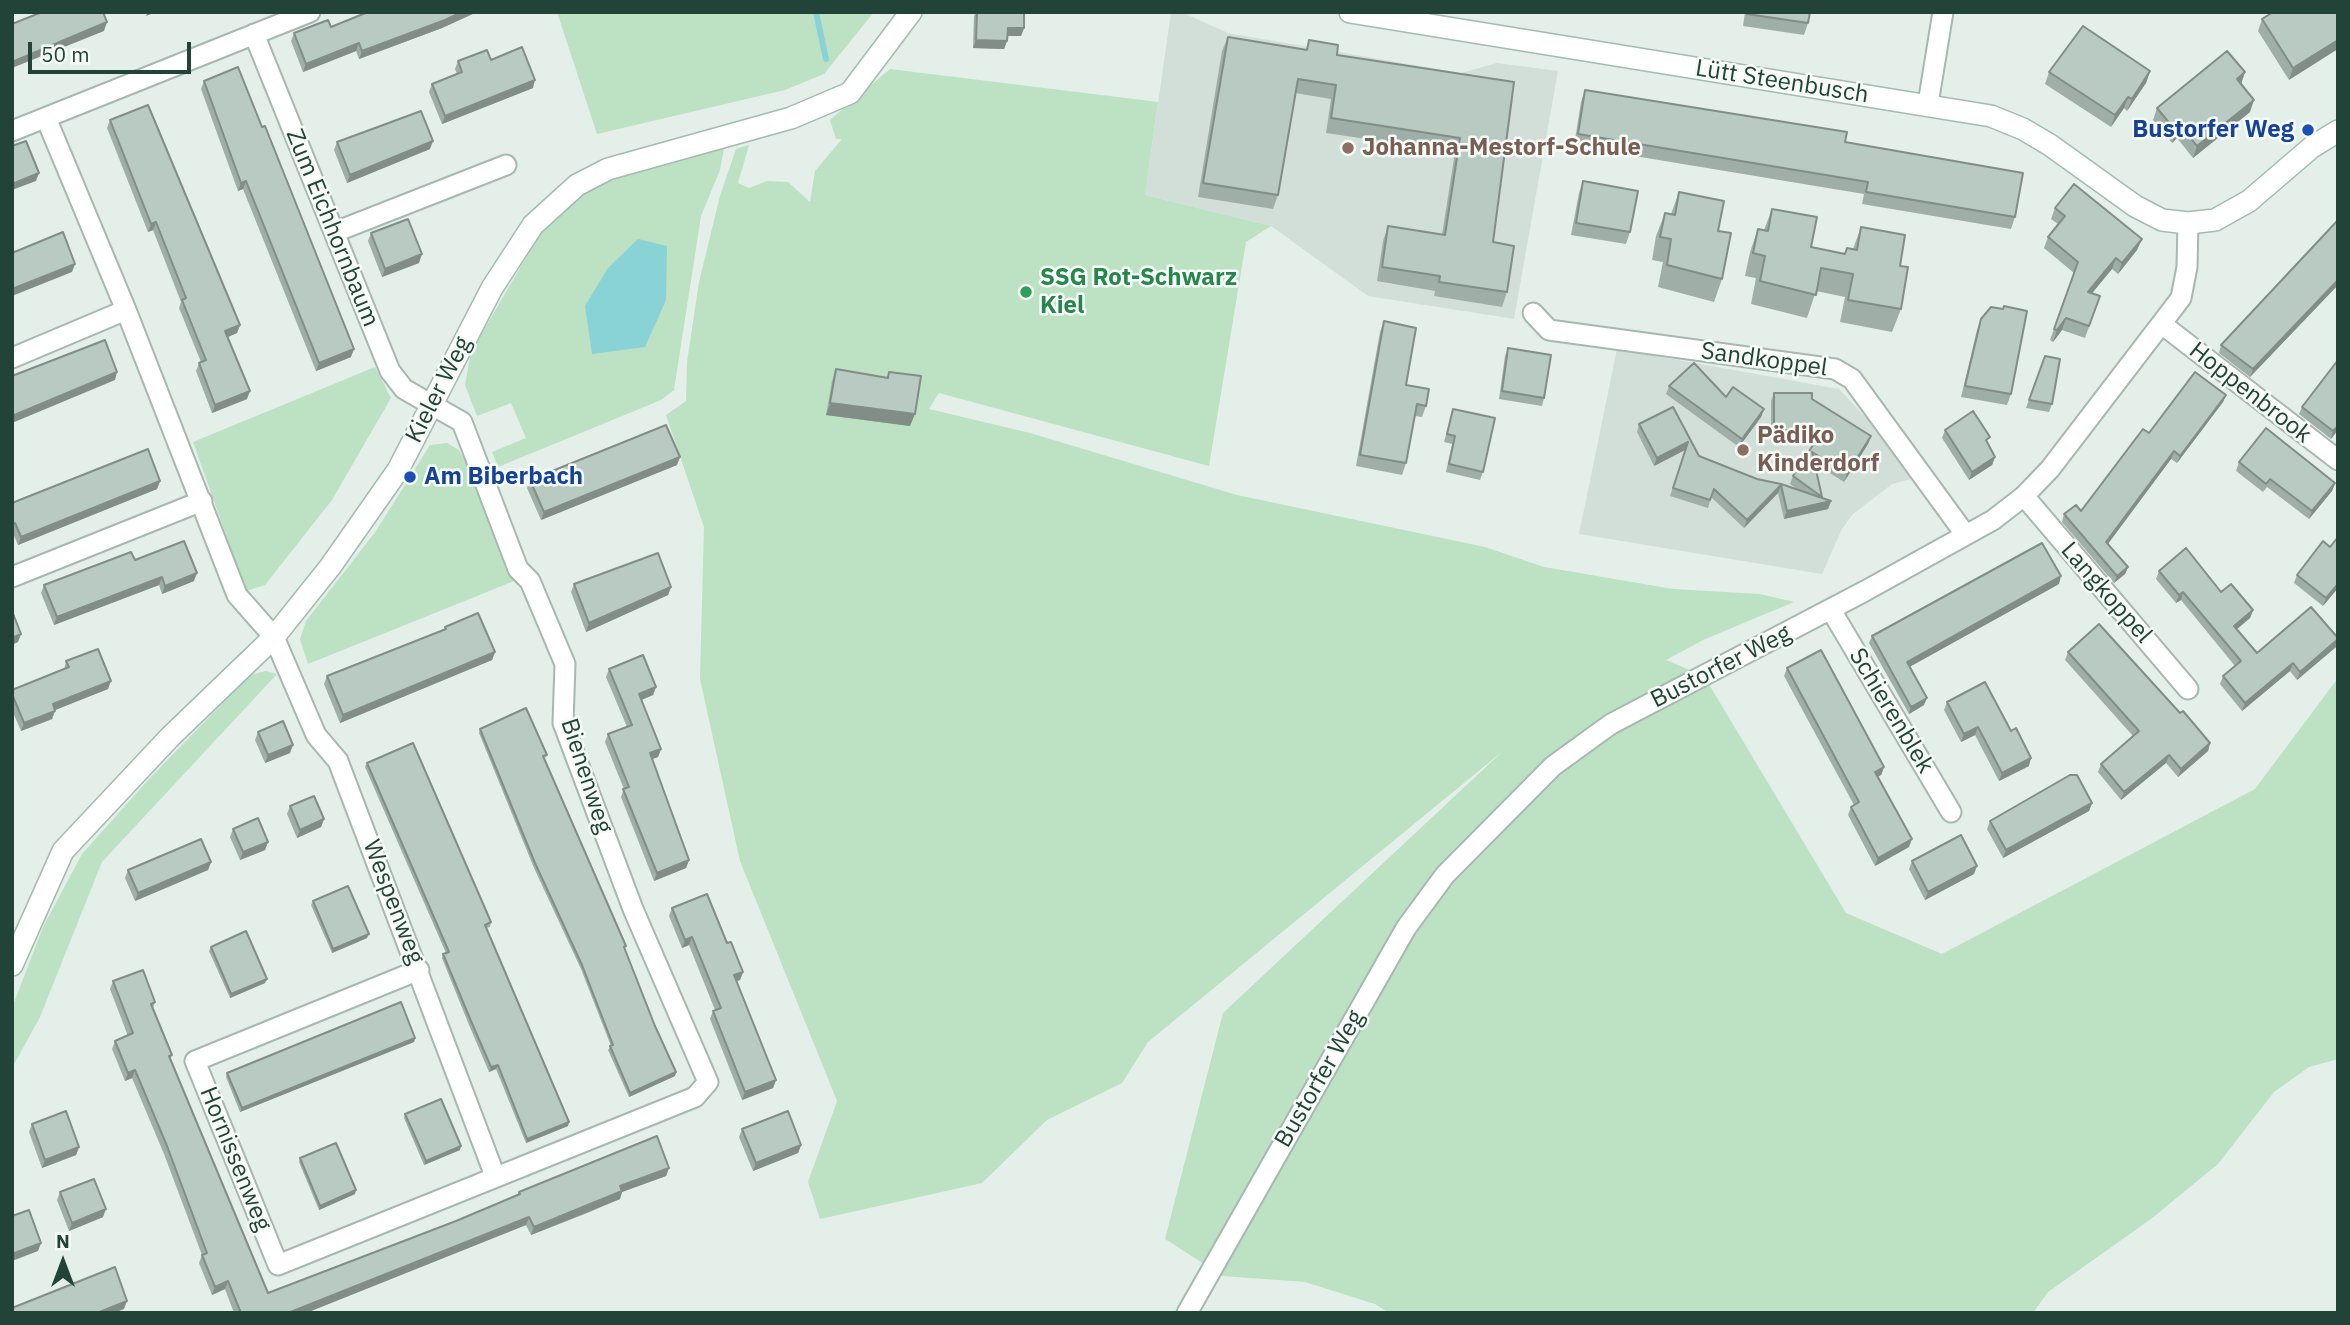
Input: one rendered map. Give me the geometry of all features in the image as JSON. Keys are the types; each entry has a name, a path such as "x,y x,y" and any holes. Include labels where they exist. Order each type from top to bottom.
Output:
{"street":[{"path":"12,131 310,12"},
{"name":"Kieler Weg","path":"12,965 63,851 170,737 274,637 330,567 398,470 492,288 533,225 577,185 608,169 792,118 850,93 911,12"},
{"name":"Lütt Steenbusch","path":"1350,12 1442,20 1992,117 2023,128 2135,206 2162,220 2188,223"},
{"path":"1928,104 1943,12"},
{"name":"Zum Eichhornbaum","path":"254,34 390,372 404,388 432,404"},
{"path":"46,118 126,310 237,595 274,637"},
{"path":"2188,223 2215,220 2249,201 2312,148 2338,131"},
{"path":"335,232 506,165"},
{"name":"Bustorfer Weg","path":"1187,1313 1406,928 1445,875 1553,766 1611,724 1831,610 1993,520 2024,496 2050,469 2163,325 2181,298 2187,267 2188,223"},
{"path":"12,358 126,310"},
{"name":"Sandkoppel","path":"1533,313 1549,330 1835,369 1852,379 1965,534"},
{"name":"Hoppenbrook","path":"2163,325 2338,460"},
{"name":"Bienenweg","path":"432,404 462,422 519,569 530,580 565,664 563,723 633,909 708,1082 695,1097 495,1176"},
{"name":"Langkoppel","path":"2024,496 2188,690"},
{"path":"12,577 202,501"},
{"name":"Schierenblek","path":"1831,610 1951,812"},
{"name":"Wespenweg","path":"274,637 316,735 338,761 495,1176"},
{"name":"Hornissenweg","path":"419,970 195,1061 278,1265 495,1176"}],"shaded area":[{"name":"Johanna-Mestorf-Schule","path":"1171,12 1181,12 1228,33 1461,73 1497,63 1558,71 1514,319 1368,296 1271,226 1145,195"},
{"name":"Pädiko Kinderdorf","path":"1617,349 1839,389 1869,421 1911,479 1892,484 1853,514 1842,529 1822,574 1579,534"}],"green space":[{"path":"557,12 874,12 824,74 785,90 597,134"},
{"path":"890,69 1158,102 1145,195 1271,226 1246,242 1209,466 939,393 929,409 1030,433 1237,495 1485,547 1544,567 1673,589 1760,594 1794,602 1703,640 1666,660 1704,676 1846,913 1942,954 2255,789 2338,678 2338,1059 2309,1067 2274,1092 2218,1164 2151,1219 2048,1292 2033,1313 1389,1313 1375,1304 1305,1282 1223,1276 1165,1239 1223,1013 1503,751 1148,1042 1122,1083 1047,1120 982,1183 820,1219 808,1182 837,1101 740,861 700,679 704,527 666,415 686,401 687,362 699,282 720,196 736,149 749,145 738,183 749,188 767,181 788,182 810,202 815,171 842,139 836,139 830,120"},
{"path":"724,149 720,170 701,216 674,390 661,400 498,467 492,452 526,438 511,403 477,416 465,385 471,352 541,232 571,199 607,178 667,159"},
{"path":"375,367 391,398 332,500 265,585 246,591 193,442"},
{"path":"447,443 459,450 473,475 514,581 308,664 300,639 306,621 376,531 430,445"},
{"path":"266,671 277,674 102,862 40,1017 12,1068 12,1008 43,927 82,854 150,778 250,675"}],"water":[{"path":"638,239 667,246 666,300 645,347 592,354 585,306 608,268"}],"building":[{"path":"42,12 103,12 107,22 12,62 12,24"},
{"path":"368,12 462,12 362,51 359,43 306,64 294,33 328,20 331,27"},
{"path":"977,12 1024,12 1024,28 1008,28 1007,41 976,40"},
{"path":"1810,12 1808,23 1747,14"},
{"path":"2273,12 2338,12 2338,40 2293,68 2262,19"},
{"path":"2083,26 2150,71 2132,99 2128,97 2115,115 2049,72"},
{"path":"1228,37 1307,50 1309,40 1338,45 1337,55 1514,82 1493,242 1514,246 1507,292 1439,282 1440,276 1382,267 1388,226 1445,235 1460,138 1331,118 1336,85 1298,79 1278,195 1203,183"},
{"path":"522,47 535,80 445,116 432,84 462,72 458,61 487,50 491,60"},
{"path":"2227,51 2245,72 2237,79 2254,100 2197,146 2181,126 2176,131 2157,108"},
{"path":"238,67 262,127 265,126 354,349 319,363 246,181 241,183 204,81"},
{"path":"1585,90 1847,132 1845,142 2023,173 2015,217 1866,192 1868,182 1578,134"},
{"path":"148,105 240,325 225,331 250,391 215,405 199,363 206,360 182,300 186,298 156,222 151,224 110,120"},
{"path":"421,111 433,141 350,175 337,142"},
{"path":"26,141 39,173 12,184 12,146"},
{"path":"1583,181 1638,191 1630,232 1576,223"},
{"path":"2074,184 2142,239 2122,263 2116,258 2088,292 2100,296 2089,326 2066,318 2057,330 2054,329 2078,262 2048,237 2065,216 2055,208"},
{"path":"1679,192 1724,201 1718,231 1731,233 1722,279 1667,265 1671,239 1660,237 1665,213 1675,215"},
{"path":"1772,209 1817,217 1811,247 1845,254 1847,248 1857,250 1861,227 1905,235 1900,266 1908,267 1901,309 1848,300 1853,274 1821,268 1816,295 1760,281 1765,256 1753,253 1758,229 1768,231"},
{"path":"408,219 422,254 385,269 371,233"},
{"path":"2338,220 2338,280 2253,369 2221,345"},
{"path":"63,232 75,264 12,289 12,253"},
{"path":"2004,306 2027,311 2011,394 1965,386 1981,319 1991,307 2003,309"},
{"path":"1384,321 1416,328 1406,385 1429,389 1426,406 1417,404 1406,463 1360,455"},
{"path":"105,340 117,372 12,416 12,376"},
{"path":"1508,348 1551,355 1544,398 1502,391"},
{"path":"2045,356 2060,359 2052,404 2029,400"},
{"path":"2338,360 2338,426 2333,431 2302,407"},
{"path":"1694,363 1726,397 1733,387 1764,409 1742,439 1669,386"},
{"path":"836,369 888,378 889,372 921,376 915,414 830,403"},
{"path":"2195,372 2226,395 2180,456 2174,451 2106,542 2128,567 2117,576 2064,514 2076,505 2081,511 2143,429 2149,433"},
{"path":"1774,393 1812,393 1812,399 1871,436 1847,474 1812,452 1822,497 1793,476 1822,431 1774,430"},
{"path":"1673,407 1699,456 1757,479 1781,484 1831,501 1787,511 1781,485 1747,520 1714,489 1710,500 1673,488 1688,442 1657,458 1639,424"},
{"path":"1453,409 1495,418 1483,472 1449,464 1455,436 1447,434"},
{"path":"1973,411 1990,437 1986,440 1995,457 1972,472 1945,430"},
{"path":"666,425 680,457 544,512 530,480"},
{"path":"2266,428 2335,483 2312,511 2270,479 2266,484 2239,462"},
{"path":"148,449 160,481 21,537 15,523 12,524 12,503"},
{"path":"2338,537 2338,584 2326,598 2297,575 2323,541 2330,547"},
{"path":"184,541 197,573 165,586 162,577 57,617 44,585 131,552 135,560"},
{"path":"2042,543 2061,576 1907,662 1927,698 1911,707 1872,636"},
{"path":"2186,548 2221,592 2231,584 2253,610 2234,626 2257,653 2311,607 2338,639 2300,672 2293,663 2245,703 2223,676 2241,661 2183,592 2179,595 2159,571"},
{"path":"658,553 671,587 589,623 574,584"},
{"path":"12,611 21,634 12,638"},
{"path":"478,613 495,652 343,715 327,676 446,629 445,627"},
{"path":"2099,624 2210,743 2181,769 2169,755 2124,792 2101,764 2139,731 2068,652"},
{"path":"98,649 111,681 53,704 55,711 24,723 12,690 69,667 66,661"},
{"path":"1821,650 1884,767 1875,772 1912,839 1878,858 1851,807 1859,802 1787,668"},
{"path":"643,655 656,687 639,694 661,749 650,753 689,860 657,873 623,789 629,787 608,734 632,725 609,669"},
{"path":"1985,682 2011,731 2016,728 2031,758 2002,773 1978,727 1964,734 1947,702"},
{"path":"526,708 547,755 543,756 626,946 624,947 655,1026 676,1072 630,1093 610,1046 613,1045 582,965 535,863 480,729"},
{"path":"283,721 293,745 268,755 258,732"},
{"path":"413,743 491,922 485,925 569,1122 527,1139 498,1065 491,1067 471,1021 443,954 449,952 367,763"},
{"path":"2070,775 2077,775 2092,803 2006,850 1990,821"},
{"path":"314,796 324,819 300,830 290,806"},
{"path":"258,818 268,842 243,852 233,829"},
{"path":"1961,835 1977,866 1928,892 1912,861"},
{"path":"201,839 211,862 138,893 128,870"},
{"path":"348,886 369,934 333,949 313,901"},
{"path":"707,894 727,943 731,942 743,972 734,975 776,1080 745,1092 713,1011 721,1008 692,937 685,940 672,908"},
{"path":"246,931 267,979 231,994 211,947"},
{"path":"143,970 155,1002 151,1004 172,1055 169,1056 268,1293 456,1221 520,1194 519,1192 657,1136 669,1168 620,1186 622,1191 534,1227 529,1217 288,1313 241,1313 228,1281 215,1287 202,1255 207,1253 167,1146 135,1070 128,1073 115,1041 133,1033 113,981"},
{"path":"401,1002 415,1038 242,1108 227,1073"},
{"path":"441,1099 461,1146 426,1161 405,1114"},
{"path":"66,1111 79,1147 45,1160 32,1124"},
{"path":"788,1111 801,1145 756,1163 742,1129"},
{"path":"336,1143 356,1190 320,1206 300,1158"},
{"path":"94,1179 106,1209 72,1223 60,1192"},
{"path":"29,1210 41,1243 12,1254 12,1216"},
{"path":"115,1267 127,1301 97,1313 12,1313 12,1308"}],"waterway":[{"path":"816,12 826,59"}],"place":[{"name":"Bustorfer Weg","path":"2308,130"},
{"name":"Johanna-Mestorf-Schule","path":"1348,148"},
{"name":"SSG Rot-Schwarz Kiel","path":"1026,292"},
{"name":"Pädiko Kinderdorf","path":"1743,450"},
{"name":"Am Biberbach","path":"410,477"}]}
